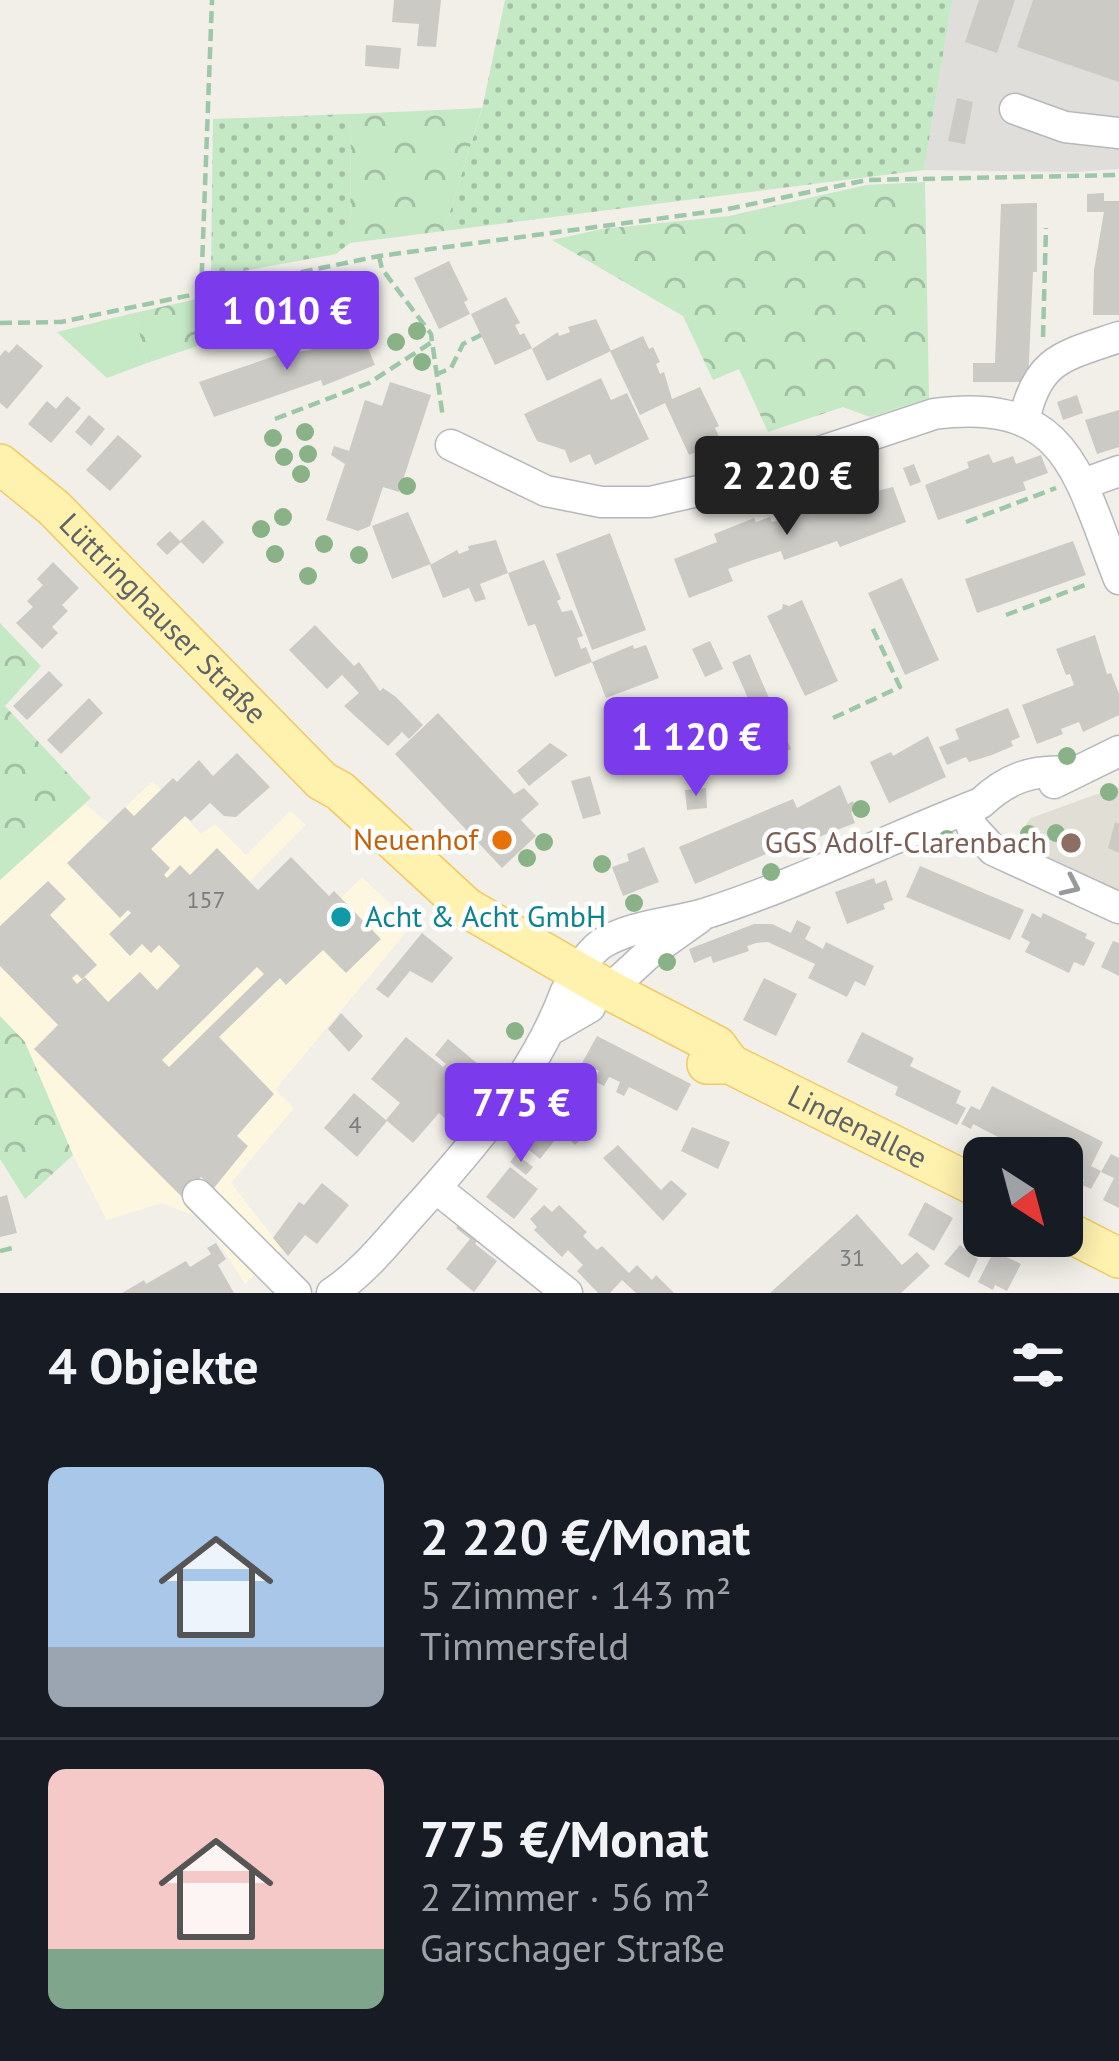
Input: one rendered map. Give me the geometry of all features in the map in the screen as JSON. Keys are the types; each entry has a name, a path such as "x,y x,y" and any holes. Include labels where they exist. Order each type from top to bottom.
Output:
{"main road":[{"name":"Lüttringhauser Straße","path":"0,464 54,508 322,781 335,809 426,905 455,930 586,990"},
{"name":"Lindenallee","path":"586,990 717,1046 730,1064 963,1180"},
{"path":"1083,1240 1119,1258"}],"street":[{"path":"1015,109 1065,128 1119,133"},
{"path":"1024,421 1030,390 1063,356 1119,337"},
{"path":"451,445 546,491 601,502 650,502 711,488 934,415 998,411 1045,432 1068,457 1118,575"},
{"path":"1082,481 1119,471"},
{"path":"332,1293 369,1263 436,1188 586,990 704,915 974,806 998,787 1040,770 1069,772 1119,752"},
{"path":"974,806 972,827 994,850 1119,908"},
{"path":"436,1188 567,1293"},
{"path":"197,1195 296,1293"}],"path":[{"path":"201,293 212,0"},
{"path":"0,323 61,322 380,256 723,210 867,180 1119,175"},
{"path":"1044,373 1046,228"},
{"path":"380,256 382,268 431,334 438,402 451,445"},
{"path":"436,375 451,368 463,344 481,335"},
{"path":"275,419 369,383 432,342"},
{"path":"966,521 1082,481"},
{"path":"1006,615 1118,575"},
{"path":"833,718 900,687 871,625"},
{"path":"0,1251 13,1248"}],"shaded area":[{"path":"952,0 1119,0 1119,169 924,170"},
{"path":"153,781 201,834 215,824 246,855 290,811 306,825 250,881 303,936 362,877 412,925 275,1090 294,1108 231,1183 282,1249 245,1284 204,1219 161,1203 107,1220 73,1155 25,1042 0,1016 0,880 85,804 108,823"},
{"name":"GGS Adolf-Clarenbach","path":"1119,786 1119,892 1026,847 1021,831 1031,818"}],"green space":[{"path":"505,0 952,0 924,170 444,231 482,109"},
{"path":"482,108 444,231 350,243 351,114"},
{"path":"351,114 350,243 336,254 211,277 213,119"},
{"path":"925,182 929,398 870,417 843,407 768,432 739,369 713,380 683,316 552,240 602,229 729,216 866,185"},
{"path":"215,295 224,337 147,363 134,313"},
{"path":"134,313 147,363 107,378 57,332"},
{"path":"0,623 41,666 5,706 91,798 0,880"},
{"path":"0,1016 25,1042 73,1155 25,1199 0,1159"}],"building":[{"path":"394,0 441,0 436,47 417,46 419,24 392,22"},
{"path":"979,0 1015,0 997,53 965,42"},
{"path":"1033,0 1119,0 1119,82 1017,47"},
{"path":"366,45 401,48 399,69 365,66"},
{"path":"957,98 973,102 965,144 948,141"},
{"path":"1104,193 1104,201 1119,201 1119,315 1093,315 1094,270 1104,212 1087,212 1087,194"},
{"path":"1037,203 1028,382 973,382 973,363 995,363 1001,204"},
{"path":"449,261 470,314 439,329 414,278"},
{"path":"506,297 520,323 515,325 520,335 524,333 532,348 495,365 471,314"},
{"path":"596,319 611,351 547,381 532,349 558,332 559,336 570,332 568,327"},
{"path":"360,328 375,365 323,386 321,380 214,417 199,382 295,349 309,350 334,338 336,343"},
{"path":"643,336 660,362 656,364 660,374 664,372 672,399 700,387 721,441 689,455 665,403 640,415 610,351"},
{"path":"17,344 43,366 7,409 0,403 0,356"},
{"path":"601,378 611,400 627,393 649,439 595,465 590,454 570,463 565,450 537,441 524,414"},
{"path":"390,382 431,395 399,492 383,487 370,526 358,531 326,520 345,464 331,455 334,446 349,451 365,400 382,406"},
{"path":"1077,395 1083,413 1063,420 1057,402"},
{"path":"67,396 81,408 51,443 28,424 47,401 56,409"},
{"path":"1119,410 1119,447 1097,454 1085,420"},
{"path":"89,415 105,429 91,446 75,432"},
{"path":"118,435 142,456 110,491 86,470"},
{"path":"989,454 993,463 1013,456 1016,464 1041,455 1048,473 1023,482 1026,490 938,520 925,485 969,468 967,462"},
{"path":"914,464 921,482 910,486 903,468"},
{"path":"893,487 906,522 840,547 837,541 784,560 781,551 753,560 728,569 733,581 689,598 674,559 717,542 714,534 754,518 756,522 770,517 772,522 824,507 828,513 839,509 838,504"},
{"path":"408,512 431,564 392,579 372,526"},
{"path":"203,520 224,542 203,564 181,542 167,555 156,544 170,531 180,541"},
{"path":"610,533 646,630 592,650 556,554"},
{"path":"496,540 508,573 480,584 486,599 475,602 469,588 443,598 430,565 457,550 459,554 469,550 468,546"},
{"path":"1073,541 1086,575 977,613 965,579"},
{"path":"544,560 562,612 572,610 583,636 577,638 581,649 586,647 592,662 555,677 535,624 528,626 508,573"},
{"path":"53,562 79,588 62,605 68,611 52,627 58,633 42,649 16,623 33,607 27,601 43,585 37,579"},
{"path":"902,578 939,660 905,675 868,593"},
{"path":"802,600 838,681 805,696 767,616 783,604"},
{"path":"315,625 354,666 359,662 380,691 383,688 396,697 423,725 409,739 402,732 388,746 344,706 359,693 342,675 327,689 289,650"},
{"path":"1095,635 1119,694 1119,715 1083,732 1079,722 1037,744 1022,705 1074,685 1056,649"},
{"path":"710,641 723,669 705,677 692,649"},
{"path":"633,645 634,649 646,645 659,678 606,698 592,662"},
{"path":"750,654 791,749 774,757 732,662"},
{"path":"49,671 63,685 27,720 13,706"},
{"path":"89,698 103,713 61,754 47,740"},
{"path":"1008,708 1020,737 1011,741 1013,746 947,765 939,747 959,739 955,729"},
{"path":"438,713 514,794 524,788 539,804 521,820 536,836 502,868 395,754"},
{"path":"928,736 946,777 889,803 870,762 891,752 893,756"},
{"path":"550,743 568,755 529,786 517,771"},
{"path":"237,753 270,787 236,817 224,816 210,803 191,821 185,816 151,849 170,868 164,875 167,878 180,865 190,875 217,848 258,890 291,857 329,896 334,891 381,939 346,973 323,950 286,985 280,978 219,1037 274,1094 237,1136 248,1146 214,1188 201,1177 182,1197 34,1049 58,1025 0,966 0,926 48,881 66,899 50,915 97,965 82,979 77,974 72,978 77,984 85,977 108,1002 140,972 157,990 180,966 159,945 151,953 142,944 130,956 109,934 131,913 128,910 120,918 67,863 125,807 134,816 199,760 213,776","holes":["257,967 264,974 169,1067 162,1060"]},
{"path":"590,776 601,814 583,819 571,781"},
{"path":"840,785 848,804 853,801 855,823 811,840 809,836 695,884 679,847 793,799 797,808"},
{"path":"706,788 707,808 687,810 685,790"},
{"path":"1115,822 1119,824 1119,853 1108,848"},
{"path":"644,847 659,882 623,896 612,867 629,861 627,854"},
{"path":"920,866 1024,910 1010,940 906,897"},
{"path":"874,878 876,884 886,880 893,900 883,904 885,909 847,924 835,892"},
{"path":"1032,913 1041,918 1043,913 1087,934 1085,938 1095,943 1084,966 1074,962 1069,973 1025,952 1030,942 1021,937"},
{"path":"797,920 811,927 805,939 823,949 826,942 874,966 865,986 855,981 847,997 808,978 815,964 768,942 747,946 749,951 713,963 711,956 694,963 689,949 754,924 772,924 791,933"},
{"path":"422,933 453,958 432,983 410,971 388,998 376,989"},
{"path":"1113,941 1119,943 1119,976 1101,967"},
{"path":"764,978 797,994 776,1036 743,1020"},
{"path":"341,1013 363,1036 349,1052 328,1029"},
{"path":"862,1032 914,1058 910,1066 961,1091 956,1103 966,1108 957,1125 895,1095 898,1087 847,1062"},
{"path":"597,1036 691,1084 677,1111 629,1087 624,1096 616,1092 620,1082 609,1077 604,1086 594,1081 599,1071 582,1063"},
{"path":"406,1037 443,1067 446,1064 435,1055 448,1039 491,1075 475,1094 480,1099 456,1128 439,1113 413,1143 386,1120 400,1103 371,1079"},
{"path":"992,1086 1103,1142 1091,1166 1101,1171 1091,1189 1083,1185 1083,1137 998,1137 973,1124 971,1129 961,1124 971,1106 980,1110"},
{"path":"354,1093 387,1121 357,1157 324,1128"},
{"path":"553,1108 582,1138 575,1145 545,1115"},
{"path":"537,1116 559,1135 540,1159 517,1140"},
{"path":"692,1127 730,1142 718,1169 681,1151"},
{"path":"618,1145 661,1190 671,1180 687,1194 663,1221 603,1158"},
{"path":"516,1154 533,1167 526,1175 510,1162"},
{"path":"1111,1154 1119,1158 1119,1208 1103,1200 1114,1178 1101,1172"},
{"path":"510,1167 538,1189 514,1219 486,1197"},
{"path":"322,1183 349,1205 317,1244 305,1235 288,1256 273,1238 299,1202 304,1205"},
{"path":"7,1195 17,1233 0,1237 0,1197"},
{"path":"925,1202 953,1218 934,1251 908,1235"},
{"path":"544,1205 552,1212 559,1205 587,1232 583,1236 597,1250 602,1246 629,1273 637,1265 674,1293 636,1293 622,1280 610,1293 598,1293 577,1271 583,1265 568,1250 562,1257 534,1230 537,1227 530,1219"},
{"path":"857,1214 902,1265 917,1252 930,1266 901,1293 770,1293"},
{"path":"463,1220 482,1235 475,1244 497,1261 474,1292 446,1269 470,1239 456,1228"},
{"path":"216,1243 226,1259 218,1265 234,1293 122,1293 186,1261 190,1267 211,1254 207,1248"},
{"path":"960,1245 963,1257 978,1259 969,1278 944,1264"},
{"path":"991,1257 1021,1264 1007,1291 978,1282"}],"place":[{"name":"Neuenhof","path":"502,840"},
{"name":"GGS Adolf-Clarenbach","path":"1071,843"},
{"name":"Acht & Acht GmbH","path":"341,917"}]}
